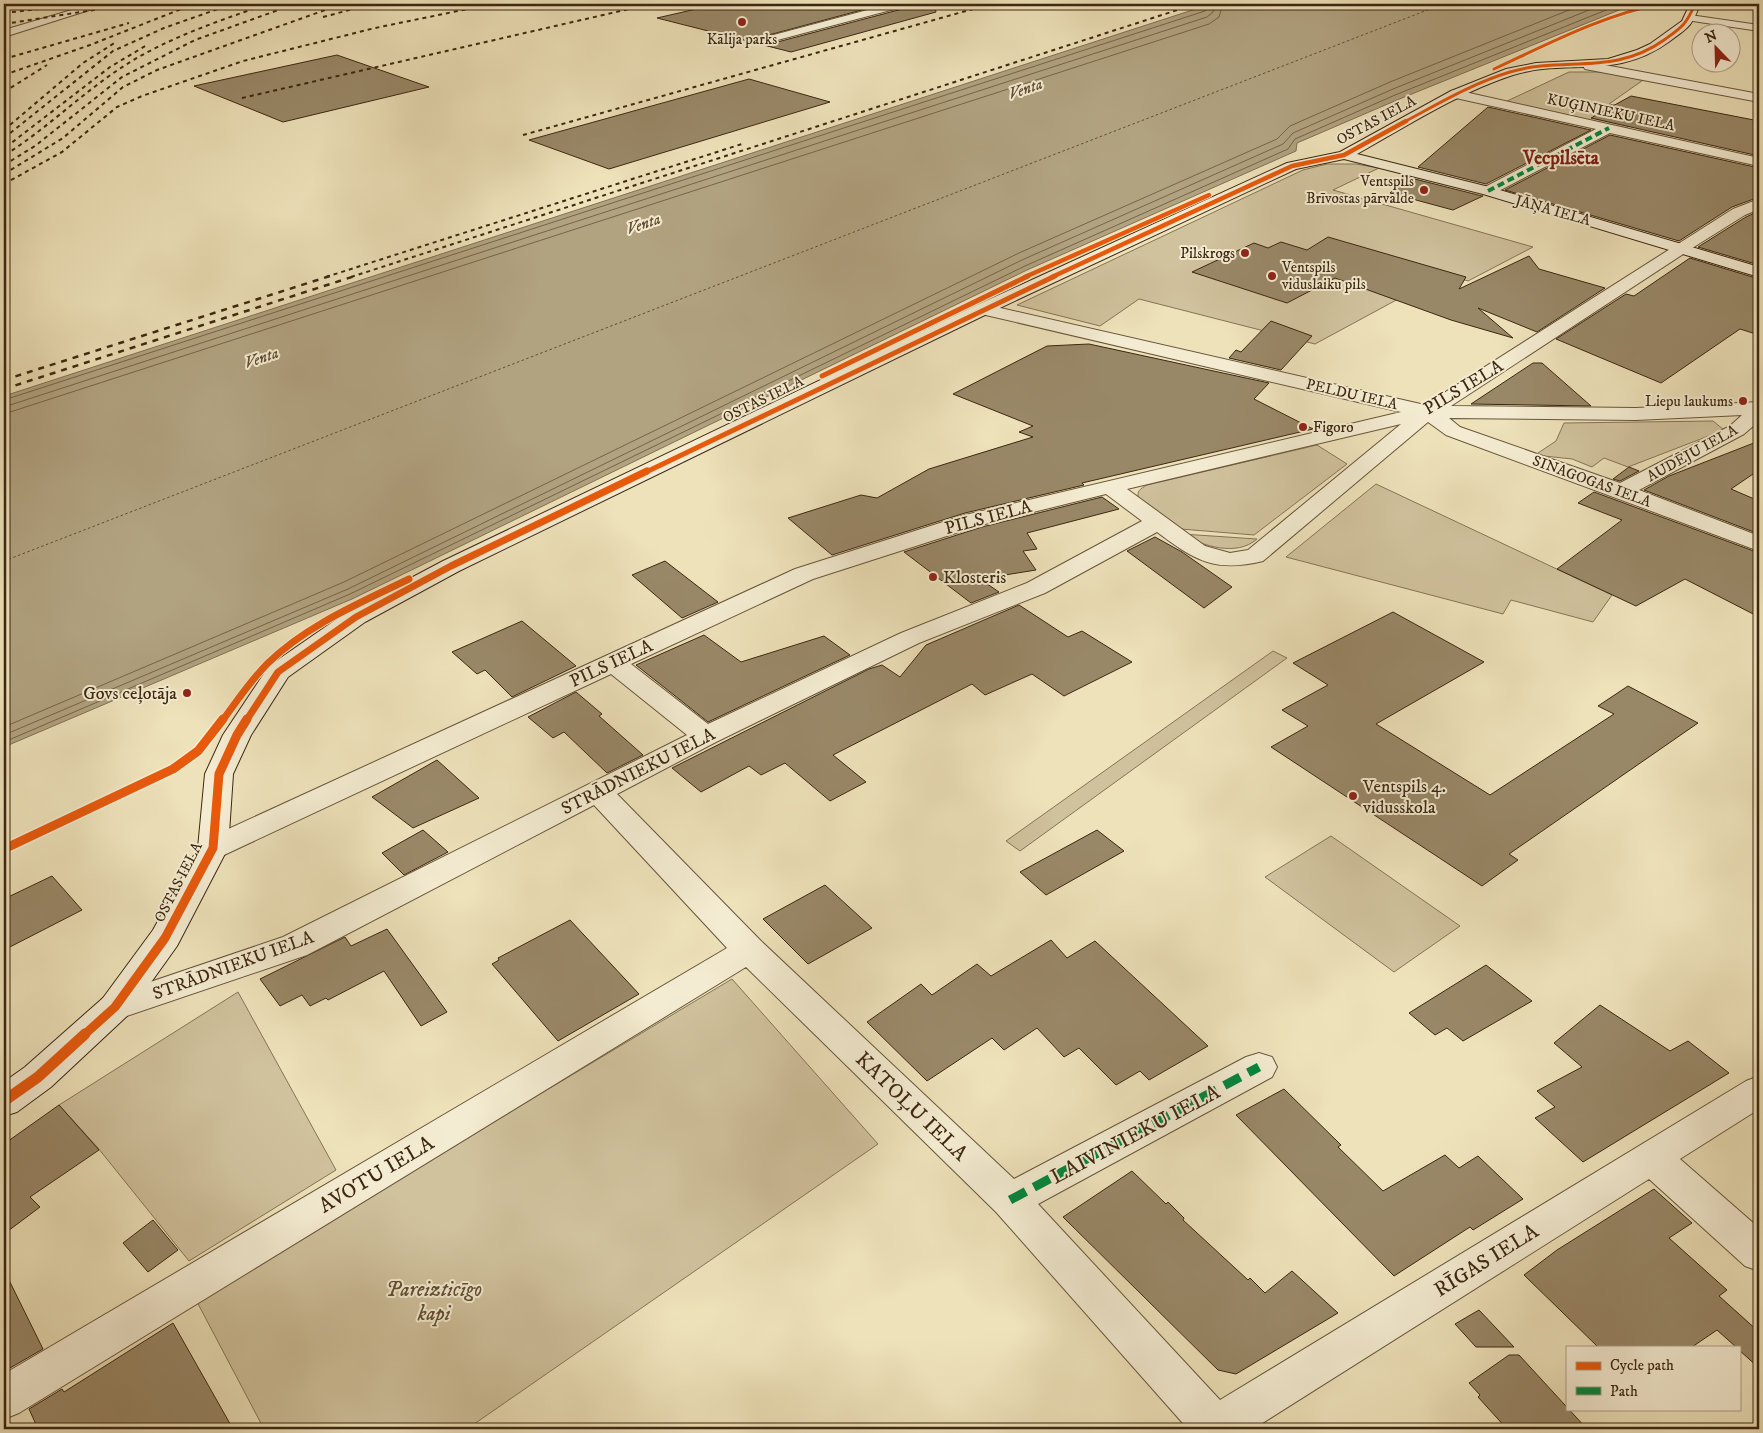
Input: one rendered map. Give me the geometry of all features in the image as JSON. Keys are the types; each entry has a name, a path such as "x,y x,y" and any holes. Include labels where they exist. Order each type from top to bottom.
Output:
{"street":[{"path":"4,34 103,4"},
{"path":"770,39 902,4"},
{"name":"OSTAS IELA","path":"115,1007 165,938 213,848 219,774 237,735 278,672 356,617 451,566 983,309 1292,166 1344,155 1456,94 1520,69 1589,66 1609,63 1654,47 1674,34 1690,18 1695,4"},
{"path":"1690,18 1759,28"},
{"path":"1589,66 1759,98"},
{"name":"KUĢINIEKU IELA","path":"1456,94 1759,162"},
{"path":"1488,191 1609,128"},
{"name":"JĀŅA IELA","path":"1344,155 1488,191 1759,272"},
{"name":"PILS IELA","path":"213,848 804,574 973,520 1109,486 1428,412 1739,212 1759,204"},
{"name":"PELDU IELA","path":"983,309 1428,412 1636,414 1759,409"},
{"name":"AUDĒJU IELA","path":"1621,491 1737,430 1759,409"},
{"path":"1109,486 1156,523 1197,551 1229,560 1254,556 1428,412"},
{"name":"SINAGOGAS IELA","path":"1428,412 1453,431 1621,491 1759,544"},
{"name":"STRĀDNIEKU IELA","path":"115,1007 295,946 706,736 910,638 1036,588 1156,523"},
{"path":"612,662 706,736"},
{"name":"KATOĻU IELA","path":"597,791 749,950 1010,1200 1215,1429"},
{"name":"AVOTU IELA","path":"4,1398 749,950"},
{"path":"4,1100 38,1076 115,1007"},
{"name":"LAIVINIEKU IELA","path":"1010,1200 1259,1067"},
{"name":"RĪGAS IELA","path":"1215,1429 1759,1090"},
{"path":"1651,1157 1759,1253"}],"green space":[{"path":"1569,72 1605,72 1646,78 1609,104 1653,113 1626,128 1505,102"},
{"path":"1327,164 1356,164 1379,168 1333,190 1533,247 1468,281 1430,269 1413,291 1315,344 1139,299 1100,326 1017,305 1303,170"},
{"path":"1713,421 1724,430 1628,467 1604,458 1592,467 1572,459 1535,455 1556,441 1564,423"},
{"path":"1317,445 1347,464 1254,535 1181,529 1139,500 1139,491 1147,485"},
{"path":"1376,484 1612,595 1593,622 1511,600 1503,614 1286,557"},
{"path":"1182,534 1257,539 1240,548 1220,548 1209,546"},
{"path":"1273,651 1287,658 1020,851 1006,841"},
{"path":"1331,836 1460,926 1394,972 1265,877"},
{"name":"Pareizticīgo kapi","path":"732,979 878,1144 467,1429 264,1429 196,1300"},
{"path":"238,992 336,1170 189,1261 98,1148 59,1105"}],"water":[{"name":"Venta","path":"1211,4 1634,4 1397,100 1297,143 1296,151 1027,270 352,599 4,747 4,396"}],"building":[{"name":"Kālija parks","path":"718,4 884,4 765,36 762,39 770,44 906,8 909,4 934,4 936,12 791,52 657,18"},
{"path":"337,55 429,87 283,122 194,86"},
{"path":"749,79 830,102 609,169 529,140"},
{"path":"1631,96 1759,121 1759,156 1591,118"},
{"path":"1488,107 1591,130 1486,184 1418,167"},
{"path":"1610,135 1759,168 1759,197 1732,207 1679,241 1505,190"},
{"name":"Ventspils Brīvostas pārvalde","path":"1407,177 1483,196 1453,210 1390,193"},
{"path":"1759,211 1759,265 1698,247 1746,217"},
{"path":"1328,237 1466,277 1459,289 1529,256 1539,269 1605,288 1537,332 1478,308 1513,338 1451,320 1335,278 1287,303 1192,272 1254,243 1268,248 1281,242 1307,250"},
{"path":"1690,258 1759,279 1759,335 1740,329 1661,383 1556,339 1626,294 1634,296"},
{"path":"1271,321 1312,336 1281,370 1229,358 1236,350 1241,352"},
{"path":"1089,344 1269,383 1254,399 1313,429 1082,483 1084,485 965,513 832,555 788,518 861,495 877,498 929,469 1033,437 1019,432 1033,426 953,394 1047,346"},
{"path":"1533,363 1542,363 1591,406 1471,404"},
{"path":"1759,441 1759,470 1731,489 1759,501 1759,534 1644,490 1669,476"},
{"path":"1629,467 1639,471 1620,481 1613,479"},
{"path":"1594,492 1759,553 1759,617 1685,579 1636,606 1557,569 1622,520 1578,503"},
{"path":"1102,497 1119,509 1027,533 1037,549 1023,551 1036,570 980,579 999,592 971,603 904,552 982,527"},
{"path":"1155,537 1182,552 1232,587 1204,608 1127,551"},
{"path":"665,561 718,602 682,618 632,575"},
{"path":"1019,605 1068,637 1082,631 1132,662 1064,696 1032,674 985,695 972,684 833,755 866,782 830,801 785,763 761,775 749,766 701,792 672,768 869,669 882,665 900,677 926,645"},
{"path":"1393,612 1484,662 1376,724 1490,795 1614,714 1598,706 1628,686 1698,723 1509,854 1518,860 1482,886 1271,747 1308,726 1282,710 1328,685 1293,663"},
{"path":"522,621 576,666 512,697 485,670 477,674 452,652"},
{"path":"704,635 741,662 824,636 850,655 708,722 636,665"},
{"path":"576,692 602,714 599,716 643,755 607,773 564,732 553,738 528,717"},
{"path":"437,760 479,798 413,828 372,797"},
{"path":"423,830 448,852 404,875 382,853"},
{"path":"1097,830 1124,851 1046,895 1020,872"},
{"path":"52,876 82,910 4,950 4,899"},
{"path":"825,885 872,928 808,964 763,919"},
{"path":"570,920 639,994 558,1041 492,964 499,960 498,958"},
{"path":"387,929 447,1012 421,1026 384,971 328,1000 326,998 310,1006 302,995 280,1006 260,979 345,937 351,946"},
{"path":"1051,940 1067,958 1095,941 1208,1046 1149,1080 1140,1071 1116,1085 1079,1048 1064,1057 1037,1028 1004,1050 992,1038 927,1081 867,1022 921,984 932,995 977,964 991,976"},
{"path":"1486,965 1532,1001 1463,1041 1447,1028 1435,1035 1409,1013"},
{"path":"1600,1005 1670,1051 1688,1041 1729,1073 1583,1162 1535,1118 1555,1107 1537,1091 1582,1067 1554,1043"},
{"path":"1284,1089 1341,1145 1338,1147 1383,1191 1445,1155 1459,1168 1478,1156 1523,1199 1473,1230 1470,1227 1394,1276 1236,1115"},
{"path":"59,1105 99,1150 30,1197 40,1207 4,1234 4,1144"},
{"path":"1132,1171 1166,1204 1168,1202 1184,1218 1183,1220 1248,1280 1250,1278 1265,1293 1292,1271 1338,1313 1236,1374 1218,1370 1063,1217"},
{"path":"1654,1189 1692,1223 1669,1238 1727,1290 1719,1296 1759,1332 1759,1368 1740,1351 1740,1346 1735,1346 1717,1330 1693,1346 1597,1346 1524,1275 1557,1250"},
{"path":"153,1220 178,1250 148,1272 123,1243"},
{"path":"4,1270 43,1349 10,1368 4,1356"},
{"path":"1479,1310 1514,1347 1476,1347 1455,1324"},
{"path":"173,1323 233,1429 38,1429 29,1409 62,1389 64,1392"},
{"path":"1509,1355 1519,1355 1566,1406 1566,1410 1570,1410 1587,1429 1507,1429 1478,1397 1480,1395 1469,1383"}],"ferry route":[{"path":"4,561 1443,4"}],"railway":[{"path":"4,13 83,4"},
{"path":"4,24 132,4"},
{"path":"4,75 90,45 194,4"},
{"path":"4,138 113,51 164,28 232,4"},
{"path":"5,155 111,75 143,54 195,30 267,4"},
{"path":"4,165 35,146 122,77 195,40 295,4"},
{"path":"4,174 63,138 123,87 157,70 342,4"},
{"path":"323,17 372,4"},
{"path":"4,184 62,152 117,107 142,96 243,61 375,28 492,4"},
{"path":"242,98 651,4"},
{"path":"646,8 665,4"},
{"path":"523,135 991,4"},
{"path":"351,277 1196,4"},
{"path":"4,59 129,23"},
{"path":"4,130 83,63 116,42"},
{"path":"6,147 110,67 147,45"},
{"path":"4,92 47,65"},
{"path":"326,277 745,143"},
{"path":"4,380 330,276"},
{"path":"4,389 355,276"}],"marked path":[{"path":"1488,191 1609,128"},
{"path":"1010,1200 1259,1067"}],"cycle path":[{"path":"1494,69 1553,42 1639,8 1661,4"},
{"path":"4,1101 38,1077 115,1007 165,938 213,848 219,774 237,735 278,672 356,617 451,566 983,309 1292,166 1344,155 1456,94 1510,72 1536,67 1609,63 1641,53 1654,47 1687,23 1695,4"},
{"path":"822,376 1033,273 1209,195"},
{"path":"4,849 183,763 198,751 259,672 269,662 318,625 409,579"}],"place":[{"name":"Kālija parks","path":"742,22"},
{"name":"Ventspils Brīvostas pārvalde","path":"1424,190"},
{"name":"Pilskrogs","path":"1245,253"},
{"name":"Ventspils viduslaiku pils","path":"1272,276"},
{"name":"Liepu laukums","path":"1743,401"},
{"name":"Figoro","path":"1303,427"},
{"name":"Klosteris","path":"933,577"},
{"name":"Govs ceļotāja","path":"187,693"},
{"name":"Ventspils 4. vidusskola","path":"1353,796"}],"district":[{"name":"Vecpilsēta","path":"1561,157"}]}
